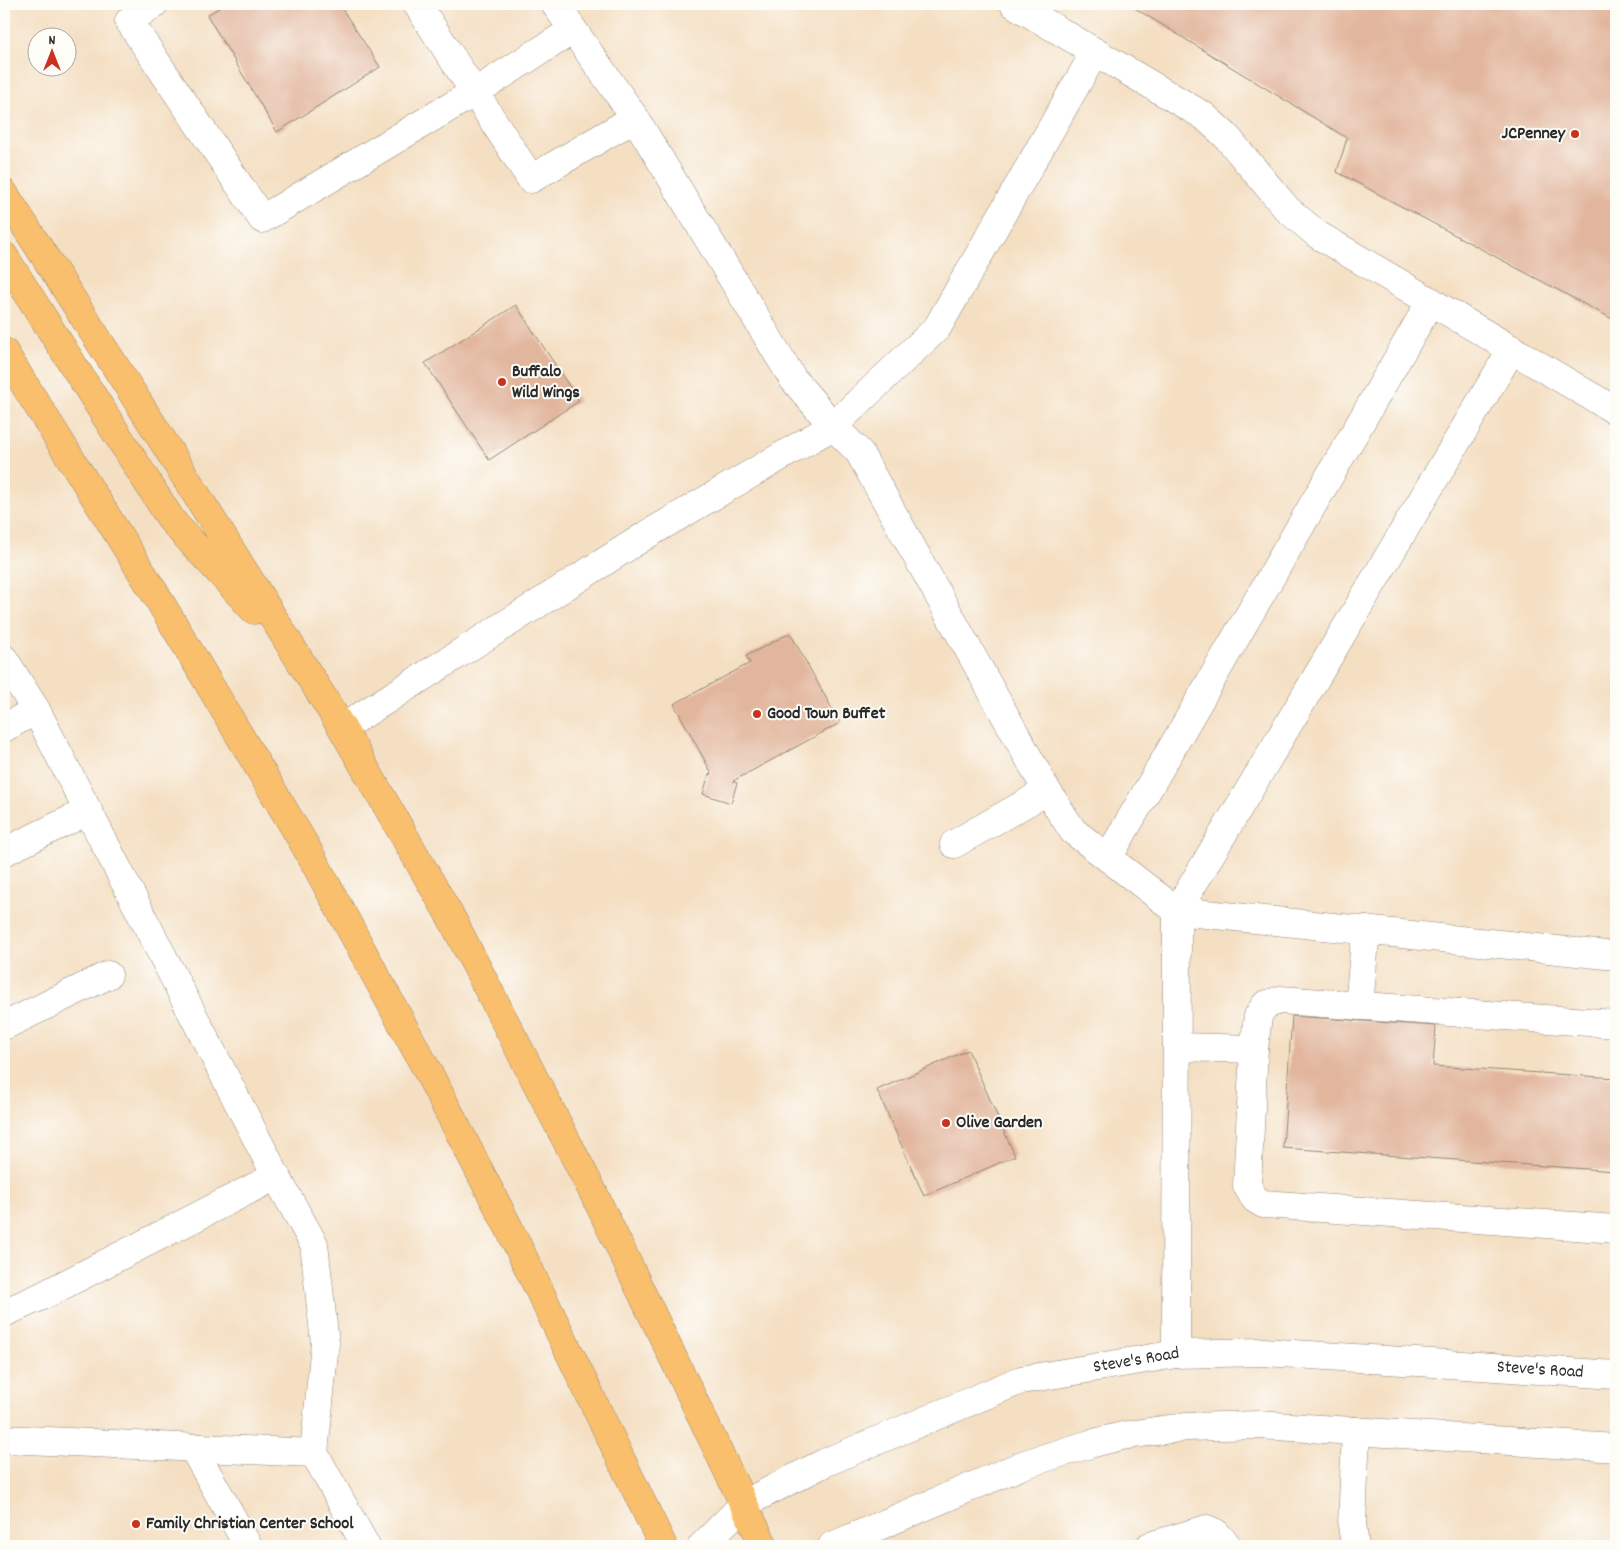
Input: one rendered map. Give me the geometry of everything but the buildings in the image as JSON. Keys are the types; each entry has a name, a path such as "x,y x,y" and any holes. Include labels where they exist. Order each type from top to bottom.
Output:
{"highway":[{"path":"4,193 151,422 342,728 453,921 595,1196 764,1546"},
{"path":"4,256 172,520 299,659"},
{"path":"4,352 156,595 306,847 427,1070 510,1230 663,1546"}],"street":[{"path":"154,4 129,20 262,219 475,92 573,30"},
{"path":"417,4 531,179 635,118"},
{"path":"555,4 635,118 793,379 833,426 859,452 1047,791 1073,831 1177,910 1616,956"},
{"path":"1014,4 1204,116 1226,136 1287,209 1318,234 1616,411"},
{"path":"342,728 648,534 833,426 937,328 1095,52"},
{"path":"1108,858 1431,302"},
{"path":"1176,1354 1177,910 1512,349"},
{"path":"4,659 36,710 276,1176 314,1244 325,1343 314,1453 366,1546"},
{"path":"4,728 36,710"},
{"path":"954,844 1047,791"},
{"path":"4,852 88,811"},
{"path":"1359,1006 1366,930"},
{"path":"4,1026 108,975"},
{"path":"1616,1024 1280,1000 1265,1005 1258,1016 1254,1050 1247,1186 1254,1199 1263,1204 1616,1229"},
{"path":"1177,1047 1254,1050"},
{"path":"4,1313 51,1292 276,1176"},
{"name":"Steve's Road","path":"702,1546 744,1504 824,1463 1021,1380 1176,1354 1263,1352 1616,1375"},
{"path":"832,1546 1025,1464 1057,1453 1122,1436 1187,1427 1259,1425 1616,1448"},
{"path":"1355,1546 1352,1525 1356,1431"},
{"path":"4,1439 314,1453"},
{"path":"193,1448 248,1546"},
{"path":"1150,1546 1207,1529 1216,1533 1228,1546"}],"place":[{"name":"JCPenney","path":"1575,134"},
{"name":"Buffalo Wild Wings","path":"502,382"},
{"name":"Good Town Buffet","path":"757,714"},
{"name":"Olive Garden","path":"946,1123"},
{"name":"Family Christian Center School","path":"136,1524"}]}
